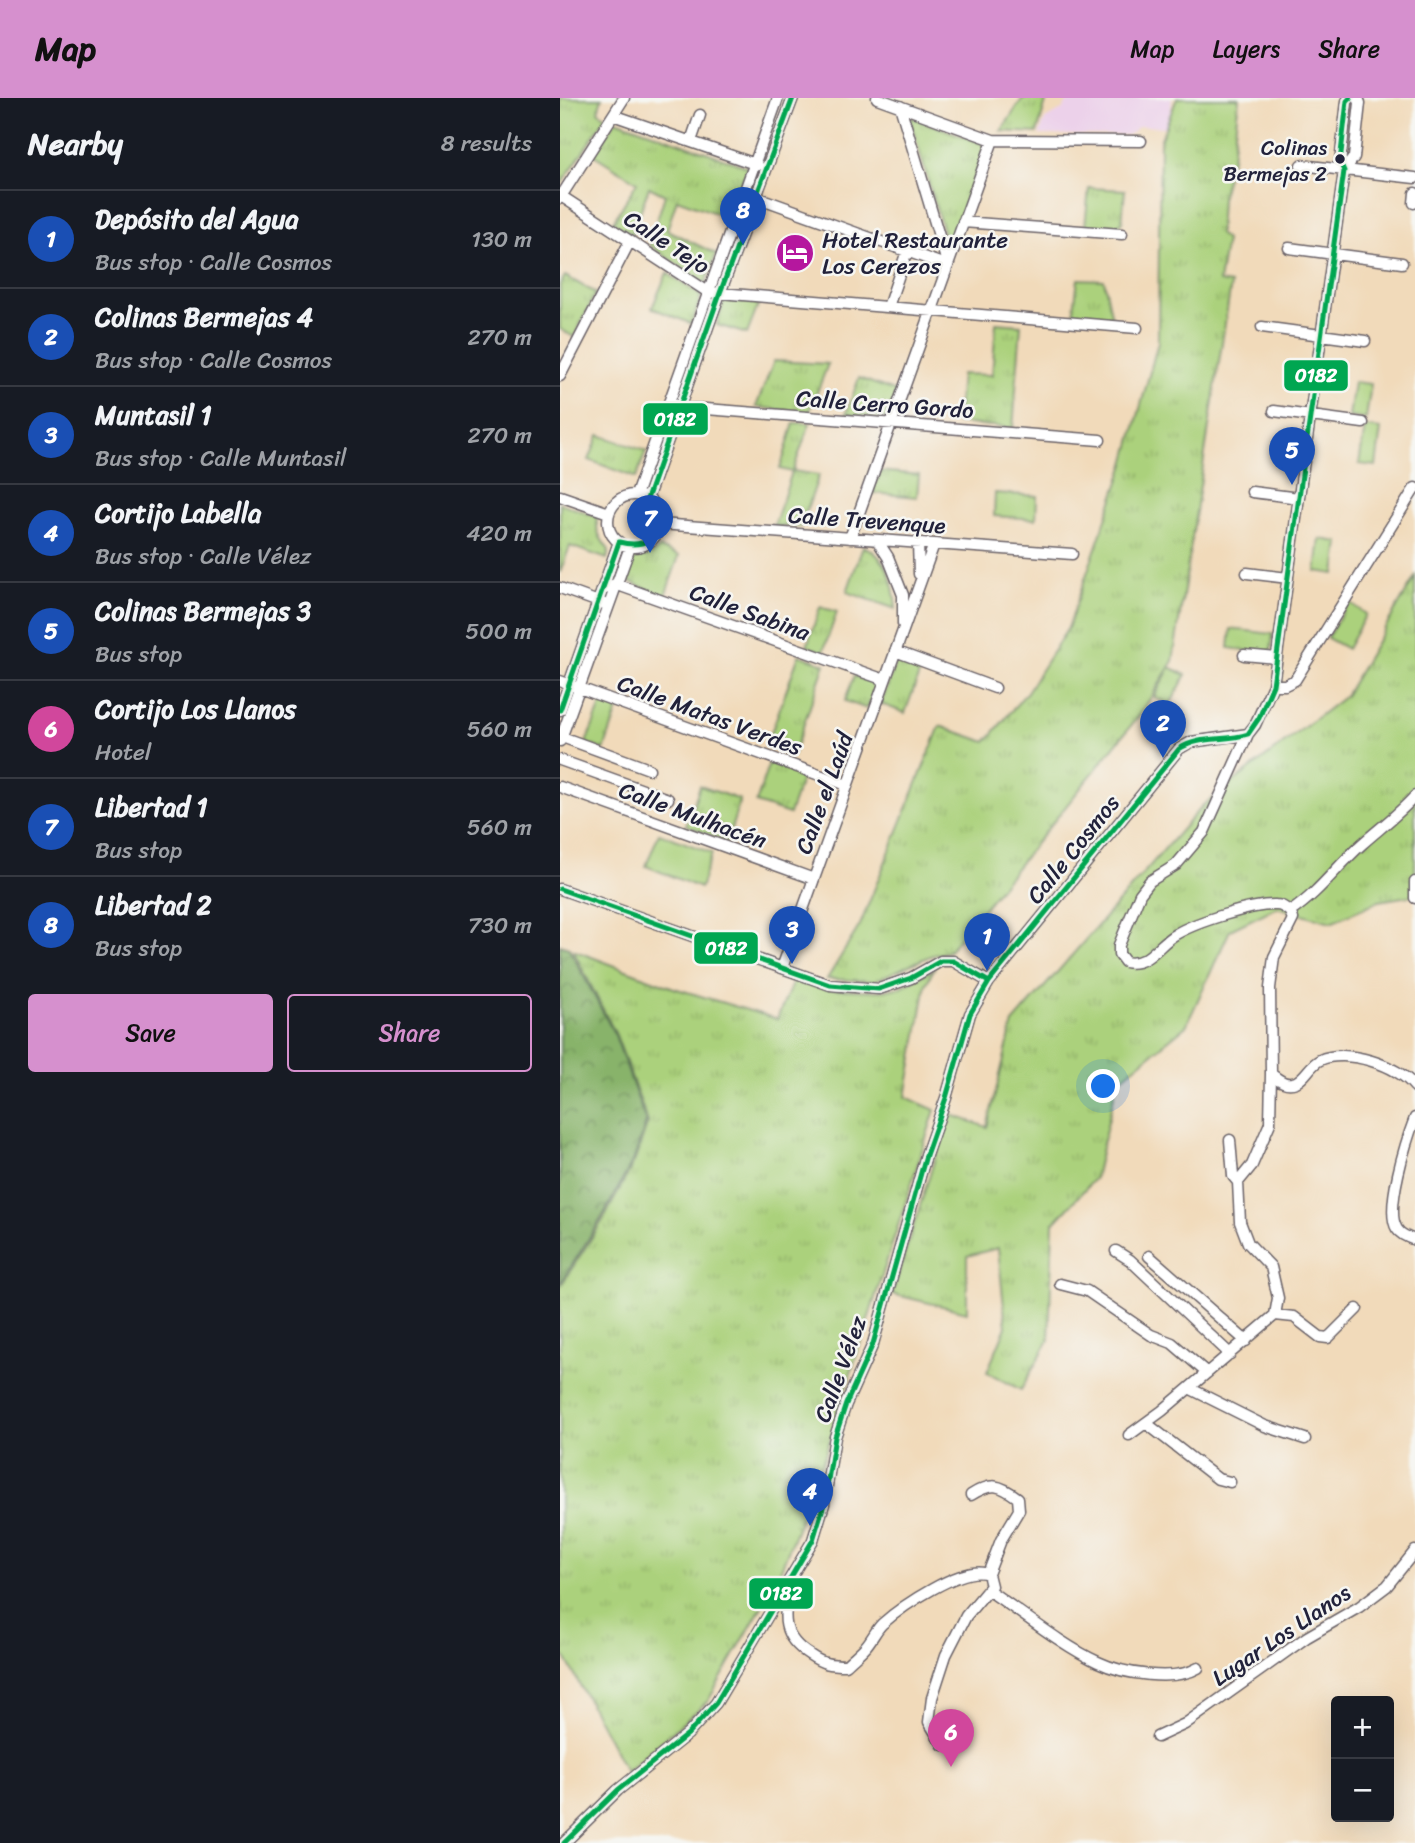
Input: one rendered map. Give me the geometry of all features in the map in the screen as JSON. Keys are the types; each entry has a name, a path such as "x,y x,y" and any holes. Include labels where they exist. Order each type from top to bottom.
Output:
{"street":[{"path":"561,197 624,98"},
{"path":"647,499 681,407 744,193 779,98"},
{"path":"636,495 668,402 768,168 793,98"},
{"path":"877,98 993,140 1141,141"},
{"path":"1344,171 1340,162 1347,101 1350,98"},
{"path":"1238,1182 1252,1165 1270,1123 1270,988 1274,957 1293,919 1290,912 1286,907 1275,905 1195,925 1177,933 1149,957 1135,963 1125,962 1119,954 1119,945 1140,894 1150,881 1183,858 1203,832 1273,685 1344,171 1354,157 1360,103 1358,98"},
{"path":"900,106 948,266"},
{"path":"613,115 768,168"},
{"path":"691,141 700,115"},
{"path":"850,538 993,140"},
{"path":"1301,165 1415,178"},
{"path":"744,193 948,266"},
{"name":"Calle Tejo","path":"561,197 714,292 1137,328"},
{"path":"963,222 1122,234"},
{"path":"560,376 630,241"},
{"path":"1289,248 1402,263"},
{"path":"888,307 907,251"},
{"path":"1262,327 1365,341"},
{"name":"Calle Cerro Gordo","path":"668,402 681,407 1100,440"},
{"path":"1275,411 1363,423"},
{"path":"1273,685 1285,685 1295,680 1415,488"},
{"path":"1252,492 1299,498"},
{"path":"636,495 647,499 657,510 660,524 657,532 646,544 630,547 619,542 610,532 609,513 616,502 636,495"},
{"path":"560,496 609,513"},
{"name":"Calle Trevenque","path":"660,524 1072,554"},
{"name":"Calle el Laúd","path":"877,540 888,557 903,595 902,630"},
{"path":"603,604 603,590 619,542"},
{"name":"Calle el Laúd","path":"917,587 920,565 918,543"},
{"name":"Calle el Laúd","path":"782,968 934,544"},
{"path":"560,710 603,604 615,584 630,547"},
{"path":"1247,573 1288,578"},
{"path":"603,590 615,584"},
{"name":"Calle Sabina","path":"615,584 885,680"},
{"path":"560,588 603,604"},
{"path":"895,651 995,688"},
{"path":"1244,655 1277,658"},
{"path":"570,684 561,739 649,769"},
{"name":"Calle Matas Verdes","path":"570,684 847,785"},
{"name":"Calle Cosmos","path":"926,1155 946,1098 970,1014 989,982 1179,749 1191,742 1248,734"},
{"path":"560,761 668,799"},
{"name":"Calle Mulhacén","path":"560,787 814,879"},
{"path":"1290,912 1308,900 1361,845 1391,821 1415,796"},
{"path":"1415,882 1415,898"},
{"path":"560,888 830,985 869,989 890,986 941,961 953,961 989,982"},
{"path":"1271,1074 1283,1083 1294,1083 1318,1060 1336,1055 1356,1057 1386,1066 1415,1087"},
{"path":"1415,1118 1405,1142 1393,1220 1397,1230 1415,1240"},
{"path":"1129,1435 1275,1315 1278,1298 1271,1267 1248,1243 1240,1222 1238,1182 1233,1176 1230,1140"},
{"name":"Calle Vélez","path":"564,1843 618,1790 688,1734 716,1703 813,1540 824,1504 835,1437 846,1404 873,1344 926,1155"},
{"path":"1116,1251 1130,1260 1230,1354"},
{"path":"1149,1256 1246,1341"},
{"path":"1060,1284 1087,1291 1151,1335 1172,1343 1207,1373"},
{"path":"1275,1315 1294,1317 1320,1337 1328,1338 1357,1309"},
{"path":"1189,1388 1265,1426 1304,1439"},
{"path":"1146,1423 1218,1479 1230,1482"},
{"path":"943,1745 929,1722 932,1699 946,1655 966,1616 991,1586 988,1574 1001,1539 1018,1510 1018,1498 1002,1487 986,1486 971,1495"},
{"name":"Lugar Los Llanos","path":"1157,1737 1185,1724 1307,1637 1359,1607 1387,1586 1415,1551"},
{"path":"791,1580 784,1611 787,1630 797,1647 825,1665 846,1665 866,1647 879,1627 903,1606 960,1576 980,1571 988,1574"},
{"path":"988,1590 1099,1663 1147,1675 1187,1675 1198,1668"}],"shaded area":[{"path":"1070,98 1172,98 1165,127 1139,126 1128,135 1039,135 1045,119 1062,110"}],"green space":[{"path":"560,98 602,98 598,111 606,117 560,186"},
{"path":"1023,98 1047,98 1037,133 1001,131"},
{"path":"1177,98 1239,98 1232,158 1221,199 1219,234 1226,240 1219,282 1231,284 1173,661 1142,712 949,951 930,956 874,981 827,979 860,925 940,726 986,742 1027,692 1068,628 1125,464 1158,342 1160,141"},
{"path":"909,116 987,145 948,248"},
{"path":"616,120 748,167 729,218 677,199 667,230 716,254 705,284 649,245 665,195 649,187 632,235 613,222 637,182 594,155"},
{"path":"1089,188 1125,190 1122,222 1112,229 1085,226"},
{"path":"667,273 701,296 692,324 652,308"},
{"path":"565,276 596,293 574,337 560,329 560,284"},
{"path":"1078,279 1104,280 1112,319 1073,317"},
{"path":"724,300 759,303 747,334 717,325"},
{"path":"996,323 1021,325 1013,428 957,423 961,374 992,375"},
{"path":"774,361 828,364 809,413 756,407"},
{"path":"859,378 897,392 887,419 846,414"},
{"path":"1354,382 1371,384 1366,419 1349,417"},
{"path":"794,423 810,423 793,471 819,475 801,527 774,526 792,472 780,469"},
{"path":"1365,427 1381,429 1376,466 1359,464"},
{"path":"599,435 646,451 636,478 589,460"},
{"path":"879,471 919,475 917,497 873,493"},
{"path":"995,493 1037,496 1036,519 994,516"},
{"path":"560,503 597,517 599,535 609,550 607,559 570,546 560,573"},
{"path":"1320,539 1339,542 1335,574 1316,571"},
{"path":"863,546 884,564 892,581 896,609 847,592"},
{"path":"660,548 679,556 665,596 622,579 631,558 650,555"},
{"path":"1415,577 1415,895 1379,901 1331,922 1277,907 1230,930 1186,1026 1117,1082 1095,1178 1053,1224 1049,1340 1021,1390 987,1372 1006,1327 998,1248 967,1256 967,1312 892,1294 949,1114 987,1127 1013,1023 1202,806 1345,696"},
{"path":"1349,602 1366,614 1347,649 1327,638"},
{"path":"820,607 837,612 823,652 807,646"},
{"path":"1231,629 1273,634 1271,651 1268,654 1229,648"},
{"path":"799,655 825,664 793,755 766,747"},
{"path":"898,657 922,666 905,713 881,704"},
{"path":"1170,667 1186,675 1170,705 1154,697"},
{"path":"854,676 877,684 867,709 845,701"},
{"path":"602,703 618,709 604,750 586,743"},
{"path":"769,763 803,775 789,814 756,803"},
{"path":"700,786 740,800 727,842 686,825"},
{"path":"659,833 712,853 700,888 646,866"},
{"path":"560,945 569,948 615,1035 646,1122 634,1159 603,1216 560,1284"},
{"path":"573,950 674,988 777,1019 795,977 826,989 882,991 901,987 934,969 926,984 906,1097 935,1110 823,1461 776,1582 708,1701 626,1772 565,1657 560,1657 560,1287 605,1217 635,1160 648,1122 616,1035"}],"transit line":[{"name":"0182","path":"560,710 619,542 642,543 656,534 658,519 647,499 793,98"},
{"name":"0182","path":"564,1843 618,1790 688,1734 716,1703 813,1540 824,1504 835,1437 846,1404 873,1344 926,1155 946,1098 970,1014 989,982 1179,749 1204,740 1248,734 1259,718 1273,685 1344,171 1340,162 1347,101 1350,98"},
{"name":"0182","path":"560,889 830,985 879,989 911,978 941,961 953,961 989,982"}],"place":[{"name":"Colinas Bermejas 2","path":"1340,159"},
{"name":"Libertad 2","path":"743,245"},
{"name":"Hotel Restaurante Los Cerezos","path":"795,253"},
{"name":"Colinas Bermejas 3","path":"1292,485"},
{"name":"Libertad 1","path":"650,553"},
{"name":"Colinas Bermejas 4","path":"1163,758"},
{"name":"Muntasil 1","path":"792,964"},
{"name":"Depósito del Agua","path":"987,971"},
{"name":"Cortijo Labella","path":"810,1526"},
{"name":"Cortijo Los Llanos","path":"951,1767"}]}
